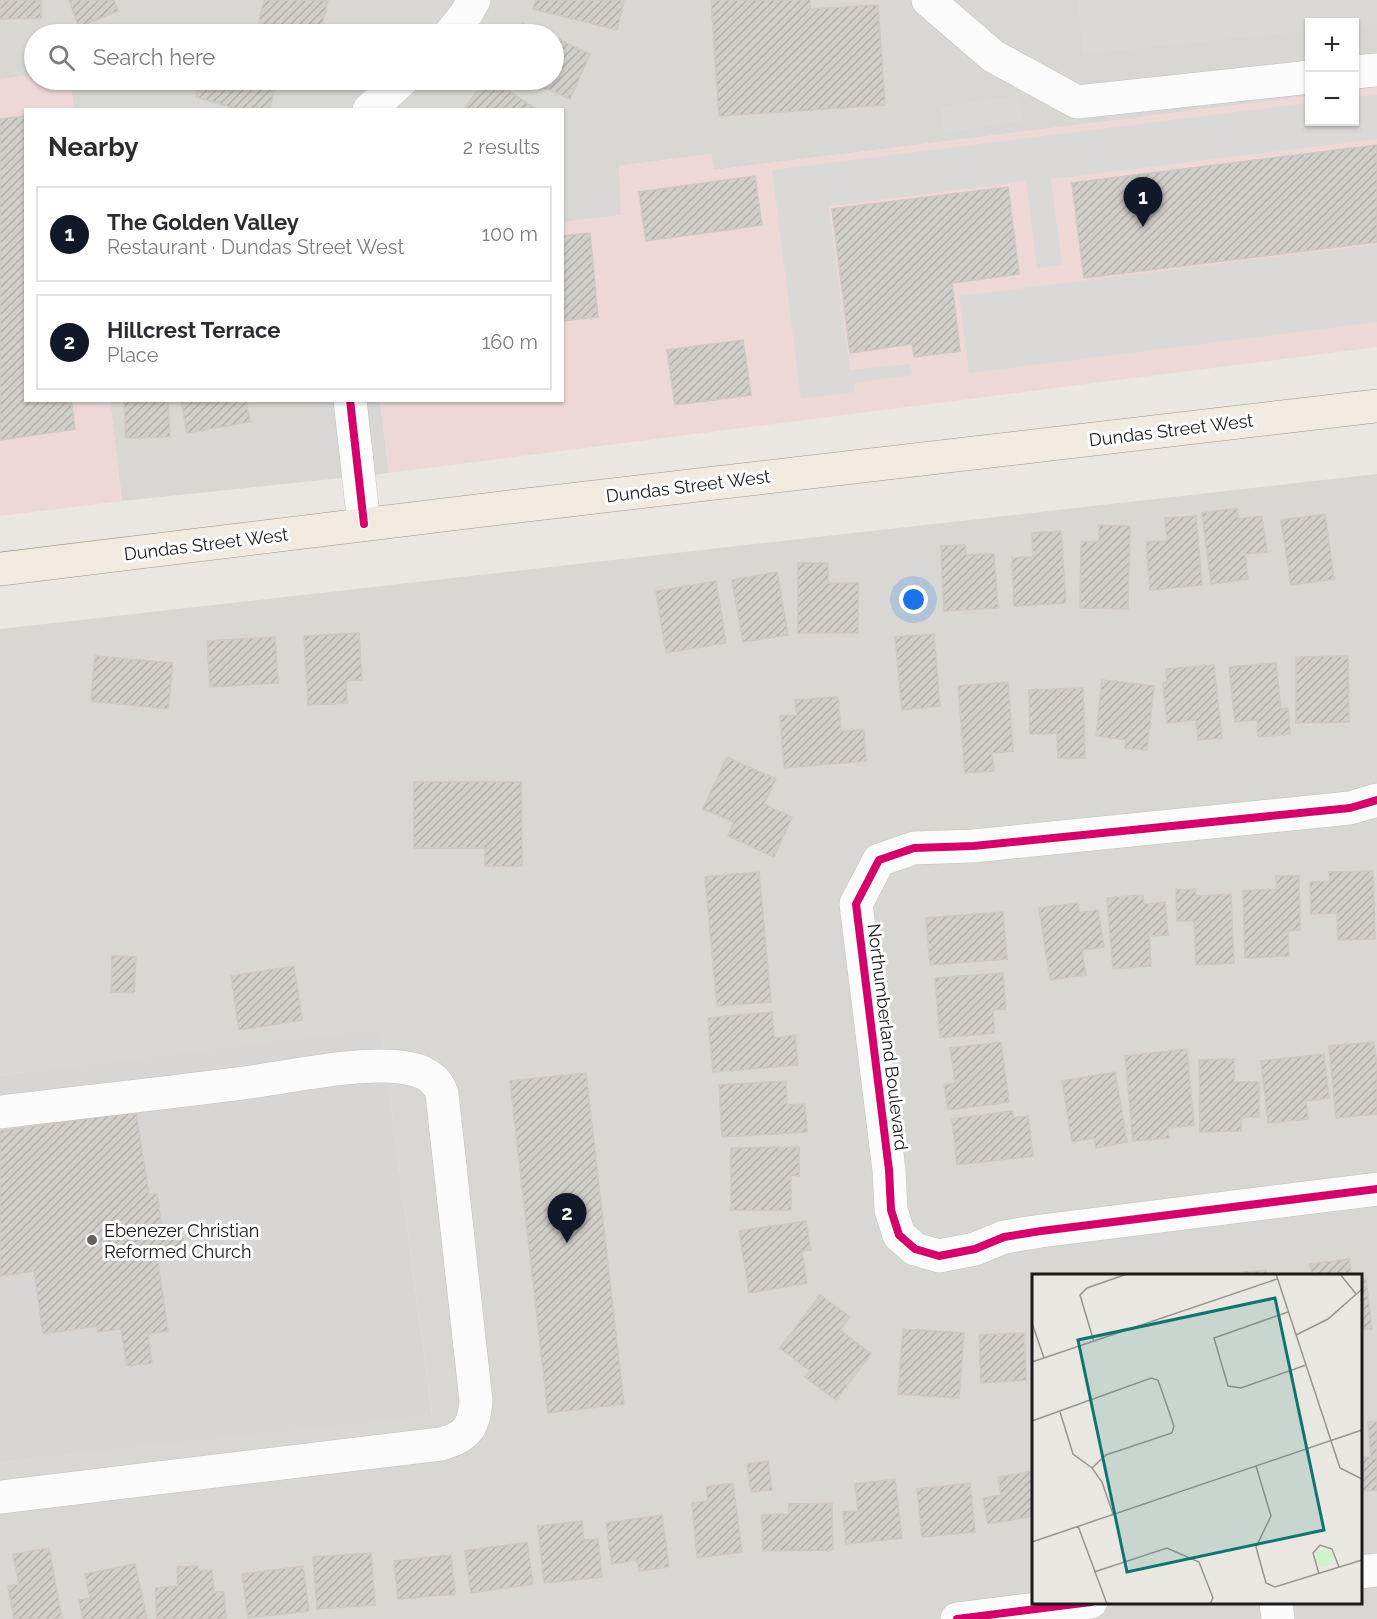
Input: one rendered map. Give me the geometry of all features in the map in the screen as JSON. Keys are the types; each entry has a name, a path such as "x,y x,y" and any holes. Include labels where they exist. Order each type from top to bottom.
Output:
{"main road":[{"name":"Dundas Street West","path":"0,569 364,524 1377,406"}],"street":[{"path":"458,24 474,0"},
{"path":"928,0 993,56 1077,102 1305,78"},
{"path":"1359,72 1377,70"},
{"path":"371,108 391,90"},
{"path":"350,402 364,524"},
{"name":"Northumberland Boulevard","path":"1377,800 1350,808 973,846 914,848 879,860 856,904 889,1170 891,1210 898,1235 915,1249 939,1256 975,1249 1004,1237 1041,1231 1377,1189"},
{"path":"0,1112 197,1089 357,1067 400,1067 425,1072 439,1084 442,1094 477,1401 476,1412 468,1430 462,1437 441,1444 0,1497"},
{"path":"1362,1572 1377,1570"},
{"path":"957,1619 1075,1604"},
{"path":"1276,1604 1278,1619"}],"shaded area":[{"path":"0,0 1377,0 1377,87 1359,89 1359,18 1305,18 1305,96 714,170 711,154 619,166 622,215 564,222 564,108 74,108 71,90 564,90 564,24 24,24 24,76 0,79"},
{"path":"1077,0 1377,0 1377,24 1359,26 1359,18 1305,18 1305,31 1083,54"},
{"path":"24,76 24,90 71,90 74,108 24,108 24,402 110,402 122,501 0,516 0,79"},
{"path":"1377,87 1377,347 389,473 380,402 564,402 564,222 621,215 619,166 711,154 714,170 1305,96 1305,126 1359,126 1359,89"},
{"path":"1019,95 1023,121 944,133 940,107"},
{"path":"1377,95 1377,139 1051,179 1062,265 1037,268 1026,181 829,206 850,370 910,364 912,375 854,383 855,392 801,399 772,170 1305,103 1305,126 1359,126 1359,97"},
{"path":"1377,244 1377,322 969,373 959,296"},
{"path":"110,402 380,402 389,473 122,501"},
{"path":"1377,474 1377,1619 0,1619 0,1463 432,1414 381,1030 0,1075 0,629"},
{"path":"381,1029 432,1415 0,1463 0,1075"}],"building":[{"path":"0,0 41,0 41,18 0,19"},
{"path":"69,0 114,0 118,11 86,24 78,24"},
{"path":"264,0 328,0 322,24 258,24"},
{"path":"536,0 624,0 617,30 533,9"},
{"path":"711,0 810,0 810,9 878,5 885,105 719,116"},
{"path":"564,42 590,54 570,99 549,90 564,90"},
{"path":"198,90 274,90 270,108 234,108 196,97"},
{"path":"477,90 508,90 534,108 465,108"},
{"path":"24,116 24,402 71,402 75,429 0,440 0,119"},
{"path":"1377,145 1377,242 1084,278 1072,183"},
{"path":"755,176 762,225 646,241 639,192"},
{"path":"1008,187 1019,274 952,283 960,351 914,357 912,344 850,353 832,209"},
{"path":"590,233 598,317 564,321 564,236"},
{"path":"743,340 751,395 675,405 667,350"},
{"path":"124,402 168,402 170,437 126,438"},
{"path":"181,402 246,402 250,422 187,433"},
{"path":"1237,508 1238,519 1262,516 1267,552 1245,554 1248,579 1211,584 1202,513"},
{"path":"1325,514 1334,579 1291,585 1281,520"},
{"path":"1196,516 1202,585 1150,590 1146,542 1167,541 1165,518"},
{"path":"1099,525 1130,526 1128,609 1080,608 1081,542 1099,542"},
{"path":"1061,531 1066,603 1014,606 1012,558 1033,557 1032,533"},
{"path":"965,545 966,555 994,554 998,608 944,611 941,546"},
{"path":"798,563 828,563 828,583 858,583 858,633 798,633"},
{"path":"777,572 788,635 743,642 732,580"},
{"path":"716,581 726,643 666,653 656,591"},
{"path":"359,633 362,680 346,681 347,703 308,705 304,636"},
{"path":"934,634 940,706 902,710 895,637"},
{"path":"275,637 278,683 210,687 207,641"},
{"path":"95,656 173,663 168,709 91,701"},
{"path":"1348,656 1349,722 1296,723 1296,657"},
{"path":"1276,663 1281,709 1288,708 1290,734 1258,737 1257,720 1235,722 1229,667"},
{"path":"1214,665 1222,738 1198,740 1196,720 1167,723 1163,683 1167,682 1166,669"},
{"path":"1102,680 1154,686 1147,750 1125,748 1126,740 1096,736"},
{"path":"1008,682 1013,751 992,753 994,771 965,773 958,686"},
{"path":"1083,688 1085,758 1058,758 1057,733 1030,734 1029,690"},
{"path":"838,697 841,731 864,730 866,761 784,768 780,716 797,715 795,700"},
{"path":"727,757 776,779 764,804 792,817 774,857 728,836 734,822 703,809"},
{"path":"414,782 521,782 522,866 485,866 485,848 414,848"},
{"path":"1373,871 1375,939 1338,940 1337,913 1311,914 1310,882 1330,881 1329,872"},
{"path":"759,872 771,1002 717,1006 705,877"},
{"path":"1276,876 1299,876 1300,930 1288,931 1289,956 1245,958 1243,891 1277,889"},
{"path":"1195,889 1196,896 1231,894 1234,963 1196,965 1194,921 1177,921 1176,890"},
{"path":"1143,895 1144,904 1165,902 1168,935 1149,936 1151,966 1113,969 1107,898"},
{"path":"1078,903 1079,913 1098,910 1104,947 1082,950 1086,975 1050,980 1039,908"},
{"path":"1003,912 1007,959 930,965 926,918"},
{"path":"112,956 136,957 134,993 111,992"},
{"path":"294,966 302,1020 239,1030 231,976"},
{"path":"1003,973 1006,1009 993,1010 994,1033 940,1038 935,978"},
{"path":"772,1012 774,1038 795,1035 798,1065 713,1072 708,1018"},
{"path":"1001,1042 1009,1102 948,1110 944,1085 955,1083 950,1048"},
{"path":"1374,1042 1377,1065 1377,1114 1336,1118 1329,1046"},
{"path":"1187,1049 1194,1125 1168,1128 1169,1138 1133,1141 1125,1056"},
{"path":"1324,1054 1329,1098 1306,1101 1308,1119 1268,1123 1261,1061"},
{"path":"1234,1059 1234,1082 1259,1082 1259,1117 1241,1117 1241,1131 1200,1132 1199,1060"},
{"path":"1115,1072 1127,1142 1096,1148 1094,1138 1072,1142 1062,1081"},
{"path":"586,1073 624,1404 548,1413 510,1081"},
{"path":"786,1081 787,1105 805,1104 807,1132 722,1137 719,1085"},
{"path":"1012,1111 1013,1118 1028,1116 1033,1156 957,1165 952,1119"},
{"name":"Ebenezer Christian Reformed Church","path":"136,1112 149,1194 157,1194 162,1228 181,1225 185,1252 157,1256 168,1331 148,1334 152,1363 127,1366 121,1329 98,1332 97,1326 43,1334 34,1271 0,1276 0,1131"},
{"path":"799,1147 799,1176 791,1175 791,1210 731,1210 731,1148"},
{"path":"806,1221 811,1250 802,1251 807,1283 749,1293 739,1231"},
{"path":"1349,1259 1351,1274 1312,1274 1310,1264"},
{"path":"1266,1270 1267,1274 1244,1274 1244,1272"},
{"path":"1362,1279 1366,1279 1372,1329 1362,1330"},
{"path":"820,1295 850,1317 840,1330 871,1354 836,1400 805,1377 810,1371 780,1348"},
{"path":"903,1329 964,1333 959,1398 898,1394"},
{"path":"1024,1333 1026,1380 981,1383 979,1335"},
{"path":"1368,1422 1377,1422 1377,1490 1362,1491 1362,1458 1371,1457"},
{"path":"768,1461 772,1490 751,1492 747,1464"},
{"path":"1032,1471 1032,1516 988,1524 983,1498 1001,1495 998,1477"},
{"path":"895,1479 902,1538 846,1544 843,1512 858,1511 855,1484"},
{"path":"733,1483 742,1552 697,1558 692,1503 708,1501 706,1487"},
{"path":"970,1483 975,1532 922,1537 917,1489"},
{"path":"832,1503 833,1550 763,1551 762,1515 789,1514 789,1504"},
{"path":"662,1515 669,1567 639,1571 637,1560 612,1564 606,1523"},
{"path":"582,1521 584,1540 598,1539 602,1577 544,1583 538,1526"},
{"path":"527,1542 533,1584 471,1593 465,1551"},
{"path":"49,1548 62,1619 14,1619 8,1586 19,1584 13,1554"},
{"path":"371,1553 375,1605 317,1609 313,1557"},
{"path":"451,1555 455,1594 398,1599 394,1561"},
{"path":"135,1564 147,1619 83,1619 79,1600 90,1598 85,1574"},
{"path":"198,1566 198,1571 212,1570 214,1592 224,1592 226,1619 157,1619 155,1588 178,1586 177,1567"},
{"path":"303,1566 309,1611 248,1618 242,1574"}],"cycle path":[{"path":"350,402 364,524"},
{"path":"1377,800 1350,808 973,846 914,848 879,860 856,904 889,1170 891,1210 899,1235 915,1249 939,1256 975,1249 1004,1237 1041,1231 1377,1189"},
{"path":"957,1619 1075,1604"}],"place":[{"name":"The Golden Valley","path":"1143,227"},
{"name":"Ebenezer Christian Reformed Church","path":"92,1240"},
{"name":"Hillcrest Terrace","path":"567,1243"}]}
